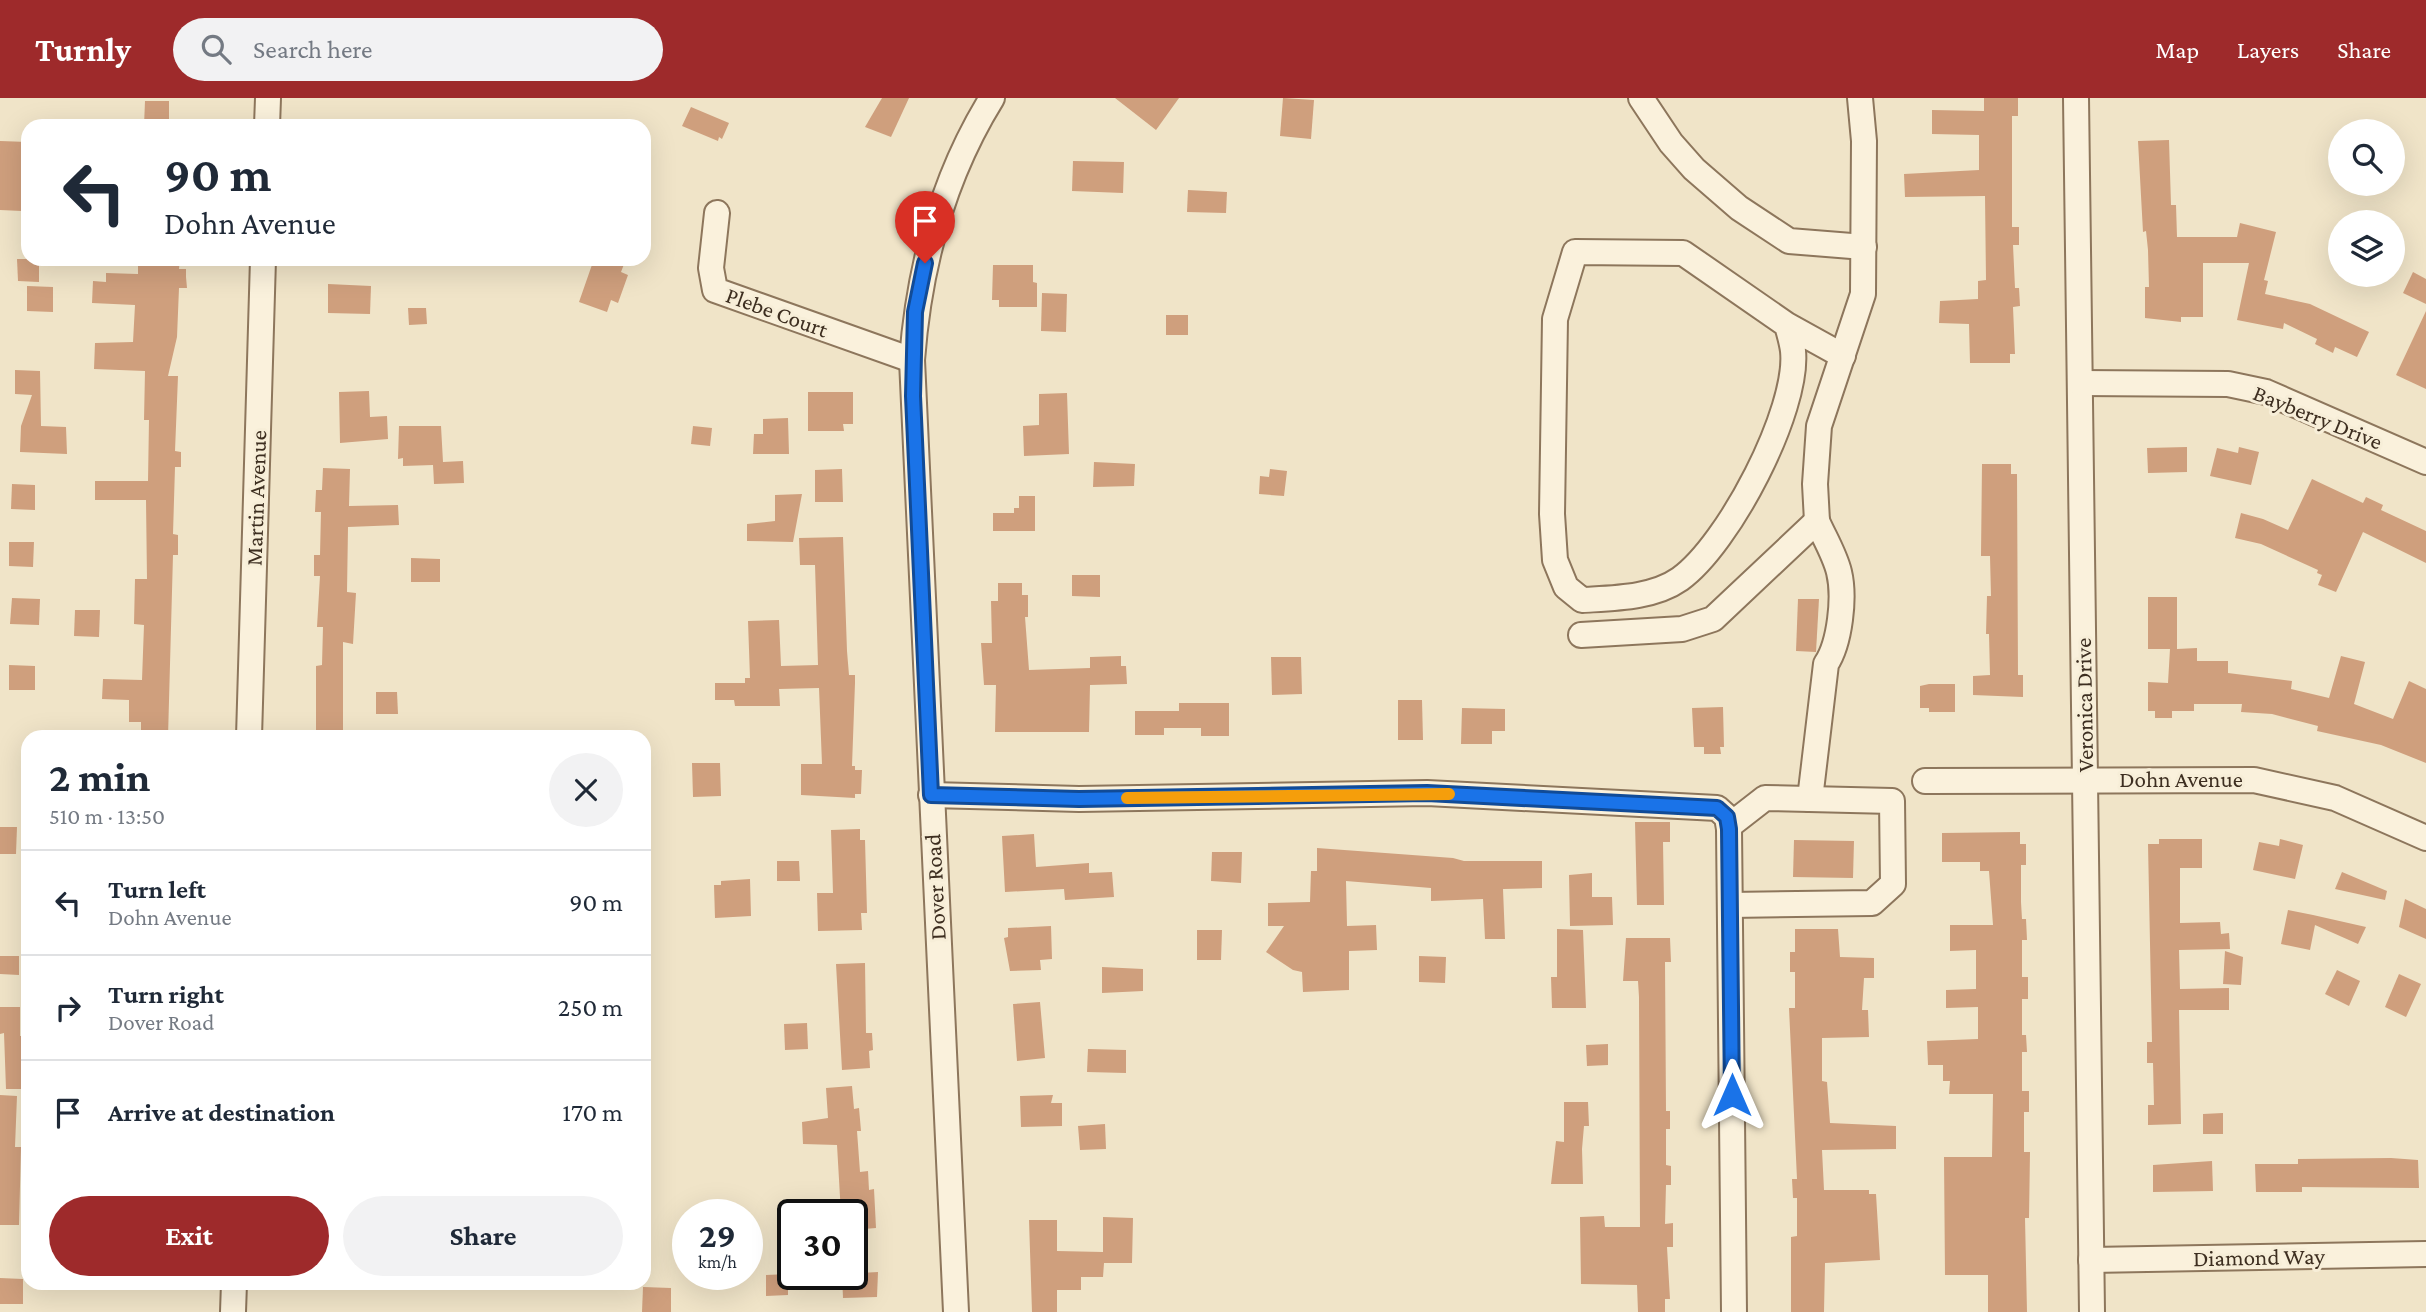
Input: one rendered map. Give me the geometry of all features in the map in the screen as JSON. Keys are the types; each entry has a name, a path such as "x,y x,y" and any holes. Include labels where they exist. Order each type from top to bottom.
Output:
{"street":[{"path":"267,119 268,98"},
{"name":"Dover Road","path":"956,1312 912,360 915,312 930,238 954,171 992,98"},
{"path":"1641,98 1671,143 1694,169 1739,208 1789,242 1864,247"},
{"path":"1810,799 1826,664 1835,650 1839,627 1840,573 1817,521 1815,484 1819,426 1863,294 1864,130 1860,98"},
{"name":"Veronica Drive","path":"2076,98 2092,1312"},
{"name":"Plebe Court","path":"717,213 711,268 715,290 912,360"},
{"path":"1787,325 1793,352 1789,390 1778,427 1746,492 1713,547 1678,580 1657,590 1629,596 1582,600 1566,587 1555,560 1552,514 1555,319 1575,252 1682,253 1787,325 1843,356"},
{"name":"Martin Avenue","path":"249,730 263,266"},
{"name":"Bayberry Drive","path":"2080,383 2228,384 2266,392 2426,461"},
{"path":"1581,635 1682,629 1713,619 1817,521"},
{"name":"Dohn Avenue","path":"1925,781 2254,780 2335,798 2426,838"},
{"path":"931,795 1079,799 1427,793 1705,805 1726,819"},
{"path":"1726,819 1765,798 1892,801 1893,884 1872,903 1730,905"},
{"path":"1726,819 1730,905 1734,1312"},
{"name":"Diamond Way","path":"2091,1260 2426,1254"},
{"path":"233,1312 234,1290"}],"building":[{"path":"882,98 909,98 891,137 865,127"},
{"path":"1115,98 1179,98 1156,130"},
{"path":"1283,98 1314,100 1311,139 1280,136"},
{"path":"1984,98 2018,98 2018,116 2012,116 2012,227 2019,227 2019,245 2013,245 2015,288 2019,288 2020,306 2013,307 2015,354 2010,354 2010,363 1970,363 1969,324 1939,323 1940,301 1978,299 1978,281 1986,280 1985,196 1905,197 1904,174 1979,170 1979,135 1932,134 1932,110 1984,111"},
{"path":"145,101 169,101 169,119 144,119"},
{"path":"691,107 729,123 722,139 719,137 718,141 682,126"},
{"path":"2169,140 2171,205 2176,205 2177,237 2237,237 2240,223 2276,232 2264,280 2268,281 2265,294 2310,304 2369,332 2357,357 2335,347 2333,353 2315,344 2317,339 2284,323 2283,329 2237,320 2249,263 2203,263 2203,317 2181,317 2181,322 2145,318 2145,287 2149,287 2148,250 2146,231 2143,232 2138,141"},
{"path":"0,141 21,142 21,211 0,210"},
{"path":"1073,161 1124,162 1123,193 1072,191"},
{"path":"1188,190 1227,192 1226,213 1187,212"},
{"path":"17,259 21,259 21,266 39,266 39,282 18,281"},
{"path":"993,265 1033,265 1033,282 1037,283 1037,307 999,307 999,300 992,300"},
{"path":"138,266 179,266 179,269 186,269 187,288 179,288 177,337 168,376 178,376 175,451 181,452 181,467 175,467 173,534 178,535 178,555 173,555 168,730 141,730 141,722 129,722 129,700 102,699 103,679 142,680 144,625 134,624 135,579 147,579 146,500 95,500 95,481 148,481 149,420 144,420 145,371 94,369 95,343 133,342 135,305 92,303 93,281 106,282 106,273 138,274"},
{"path":"592,266 623,266 621,272 628,275 618,303 611,300 607,312 579,302"},
{"path":"2413,272 2426,279 2426,304 2403,293"},
{"path":"328,284 371,286 370,314 328,313"},
{"path":"27,286 53,287 53,312 27,311"},
{"path":"1042,293 1067,294 1066,332 1041,331"},
{"path":"408,308 426,308 427,324 409,325"},
{"path":"2426,311 2426,389 2396,375"},
{"path":"1166,315 1188,315 1188,335 1166,335"},
{"path":"15,370 40,371 41,426 66,427 67,454 20,452 21,426 32,395 15,394"},
{"path":"369,391 370,417 387,416 388,439 340,443 339,392"},
{"path":"808,392 853,392 853,424 843,424 844,431 808,431"},
{"path":"1067,393 1069,454 1024,456 1023,426 1039,425 1039,394"},
{"path":"788,418 789,454 753,454 754,434 763,434 763,419"},
{"path":"399,426 441,426 443,462 463,461 464,483 434,484 433,465 403,466 403,458 398,459"},
{"path":"693,426 712,428 710,446 691,444"},
{"path":"2187,447 2187,472 2148,473 2147,448"},
{"path":"2239,447 2259,452 2251,485 2210,476 2217,448 2238,453"},
{"path":"1094,462 1135,464 1134,486 1093,487"},
{"path":"1982,464 2011,464 2011,474 2017,474 2018,675 2023,675 2023,697 1973,695 1973,676 1990,675 1989,634 1986,634 1987,596 1991,596 1990,556 1981,556"},
{"path":"323,468 350,469 349,506 398,505 399,525 348,527 347,592 356,593 353,644 343,642 343,730 316,730 316,666 322,665 323,627 317,627 320,576 314,576 314,555 320,555 321,512 315,512 316,490 322,490"},
{"path":"842,469 843,502 815,502 815,470"},
{"path":"1270,469 1287,471 1284,496 1259,494 1260,476 1269,477"},
{"path":"2312,479 2363,503 2366,497 2383,505 2381,510 2426,531 2426,563 2363,532 2336,592 2318,585 2322,575 2317,573 2318,570 2261,544 2235,538 2241,513 2288,530"},
{"path":"12,484 35,485 35,510 11,509"},
{"path":"802,494 793,542 747,541 747,524 775,521 775,495"},
{"path":"1019,496 1035,496 1035,531 993,531 993,513 1014,513 1014,508 1019,508"},
{"path":"843,537 849,675 855,675 852,766 855,766 855,770 862,770 861,794 855,794 855,798 801,795 801,764 822,764 819,688 779,689 780,706 735,706 734,700 715,700 715,683 745,683 745,678 750,678 748,621 779,620 781,666 818,665 815,565 800,565 799,538"},
{"path":"9,542 34,542 33,567 9,566"},
{"path":"411,558 440,559 440,582 411,582"},
{"path":"1072,575 1100,575 1100,597 1072,596"},
{"path":"998,583 1022,583 1022,595 1028,595 1028,617 1025,617 1029,670 1090,668 1090,657 1121,656 1121,666 1126,666 1127,684 1090,685 1089,732 995,732 996,685 984,685 981,643 992,643 991,601 998,601"},
{"path":"2148,597 2177,597 2177,649 2197,648 2197,661 2228,661 2228,673 2292,681 2291,689 2329,698 2341,656 2365,662 2354,704 2393,719 2409,681 2426,689 2426,763 2381,745 2317,731 2318,726 2272,714 2241,712 2242,704 2194,704 2194,711 2172,711 2172,718 2155,718 2155,711 2148,711 2148,682 2168,683 2170,649 2148,649"},
{"path":"12,598 40,599 39,625 10,624"},
{"path":"1798,599 1819,599 1816,652 1796,651"},
{"path":"75,610 100,610 99,637 74,636"},
{"path":"1271,657 1301,657 1302,694 1272,695"},
{"path":"9,665 35,666 35,690 9,690"},
{"path":"1955,684 1955,712 1929,712 1929,708 1920,708 1920,686"},
{"path":"376,692 397,692 398,714 376,714"},
{"path":"1398,700 1422,700 1423,740 1398,740"},
{"path":"1179,703 1229,703 1229,736 1201,736 1201,728 1164,728 1164,735 1135,735 1135,711 1179,711"},
{"path":"1723,707 1724,747 1720,747 1721,754 1704,754 1704,747 1694,747 1692,708"},
{"path":"1462,708 1505,709 1505,731 1492,731 1492,744 1461,744"},
{"path":"692,763 720,763 721,796 693,797"},
{"path":"1635,822 1670,822 1670,842 1663,842 1664,905 1637,905"},
{"path":"0,827 17,827 16,854 0,854"},
{"path":"860,829 860,840 865,840 867,913 861,913 862,930 818,931 817,893 833,893 831,830"},
{"path":"2020,832 2020,844 2026,844 2026,865 2021,865 2022,919 2026,919 2027,940 2022,940 2022,977 2028,977 2028,999 2022,999 2022,1035 2026,1035 2027,1052 2022,1052 2022,1091 2029,1091 2029,1112 2024,1112 2024,1152 2030,1152 2029,1218 2025,1218 2027,1312 1988,1312 1988,1275 1945,1275 1944,1157 1992,1157 1993,1094 1949,1094 1950,1081 1943,1081 1943,1065 1928,1065 1927,1041 1978,1039 1978,1007 1946,1008 1946,990 1976,989 1976,950 1950,951 1950,925 1993,925 1989,871 1980,871 1980,862 1942,862 1942,833"},
{"path":"1034,834 1036,867 1089,863 1089,873 1112,872 1114,897 1065,900 1064,889 1005,892 1002,836"},
{"path":"2159,839 2202,839 2202,868 2180,868 2180,923 2220,922 2221,934 2229,933 2230,949 2179,950 2180,989 2229,988 2229,1010 2179,1010 2181,1124 2148,1125 2148,1105 2154,1105 2153,1063 2147,1063 2147,1042 2152,1042 2148,844 2159,844"},
{"path":"2280,839 2303,845 2295,879 2253,870 2259,842 2279,846"},
{"path":"1794,840 1854,841 1853,878 1793,877"},
{"path":"1317,848 1464,861 1542,861 1542,888 1503,889 1505,939 1485,939 1483,899 1431,901 1431,888 1346,881 1347,926 1376,925 1377,950 1349,951 1349,990 1303,992 1302,972 1293,970 1266,952 1284,926 1268,926 1268,903 1310,902 1311,871 1317,871"},
{"path":"1212,852 1242,852 1241,883 1211,881"},
{"path":"777,861 799,861 800,881 777,881"},
{"path":"2342,872 2387,891 2385,900 2335,889"},
{"path":"1592,873 1592,897 1612,897 1613,925 1570,926 1569,875"},
{"path":"750,879 751,916 715,918 714,885 721,885 721,881"},
{"path":"2405,899 2426,909 2426,939 2399,927"},
{"path":"2288,910 2366,927 2358,944 2315,925 2310,950 2281,944"},
{"path":"1051,926 1052,959 1040,960 1041,970 1010,971 1004,938 1008,937 1008,928"},
{"path":"1557,929 1583,930 1586,1008 1552,1008 1551,977 1557,977"},
{"path":"1795,929 1838,929 1840,957 1874,958 1874,978 1864,978 1862,1010 1868,1010 1869,1037 1822,1038 1822,1081 1827,1082 1830,1123 1896,1126 1896,1149 1822,1150 1824,1190 1869,1190 1869,1194 1876,1194 1880,1260 1825,1263 1824,1312 1791,1312 1791,1237 1797,1236 1797,1198 1793,1198 1792,1179 1797,1179 1789,1008 1795,1008 1795,972 1790,972 1790,952 1795,952"},
{"path":"1197,930 1222,930 1221,960 1197,960"},
{"path":"1626,938 1670,938 1671,962 1665,962 1666,1111 1670,1111 1670,1129 1666,1129 1666,1165 1671,1166 1671,1185 1666,1185 1665,1224 1673,1223 1673,1247 1667,1247 1670,1299 1665,1299 1665,1312 1638,1312 1637,1285 1581,1284 1580,1217 1604,1216 1605,1227 1640,1227 1639,997 1638,981 1623,981"},
{"path":"2225,951 2243,957 2241,985 2223,984"},
{"path":"0,956 19,956 19,975 0,974"},
{"path":"1419,956 1446,957 1445,983 1419,982"},
{"path":"865,963 866,1033 872,1033 873,1050 869,1051 870,1068 842,1070 836,964"},
{"path":"1102,967 1143,969 1143,991 1102,993"},
{"path":"2337,970 2360,981 2349,1006 2325,994"},
{"path":"2399,974 2421,984 2406,1017 2385,1007"},
{"path":"1040,1002 1045,1058 1017,1061 1013,1004"},
{"path":"0,1007 20,1007 21,1089 6,1089 4,1033 0,1034"},
{"path":"807,1023 808,1049 785,1050 784,1024"},
{"path":"1608,1044 1608,1065 1587,1066 1586,1045"},
{"path":"1088,1049 1126,1050 1126,1073 1087,1072"},
{"path":"852,1086 854,1109 859,1108 861,1131 857,1131 860,1172 868,1171 869,1190 874,1189 876,1228 868,1229 868,1199 840,1199 837,1145 803,1144 802,1122 828,1118 826,1088"},
{"path":"0,1095 17,1096 15,1147 21,1147 19,1225 0,1225"},
{"path":"1053,1095 1051,1103 1062,1103 1062,1126 1021,1127 1020,1096"},
{"path":"1564,1102 1588,1102 1589,1126 1584,1126 1582,1149 1583,1184 1551,1184 1556,1141 1564,1142"},
{"path":"2223,1113 2223,1134 2203,1134 2203,1114"},
{"path":"1105,1124 1106,1149 1080,1150 1078,1126"},
{"path":"2298,1159 2418,1160 2419,1188 2302,1187 2302,1192 2256,1192 2255,1164 2298,1164"},
{"path":"2212,1161 2213,1191 2153,1192 2153,1165"},
{"path":"1103,1217 1133,1218 1132,1263 1104,1263 1103,1277 1081,1277 1081,1290 1057,1290 1057,1312 1032,1312 1029,1220 1057,1220 1057,1251 1103,1252"},
{"path":"878,1272 877,1297 843,1298 843,1290 868,1290 868,1273"},
{"path":"777,1274 777,1290 788,1290 788,1295 766,1296 766,1275"},
{"path":"0,1278 21,1279 23,1304 0,1304"},
{"path":"651,1287 671,1288 671,1312 642,1312 643,1290 651,1290"}],"slow traffic":[{"path":"1127,798 1449,794"}],"route":[{"path":"925,263 915,312 912,360 931,795 1079,799 1427,793 1705,805 1717,808 1727,817 1729,829 1732,1095"}]}
